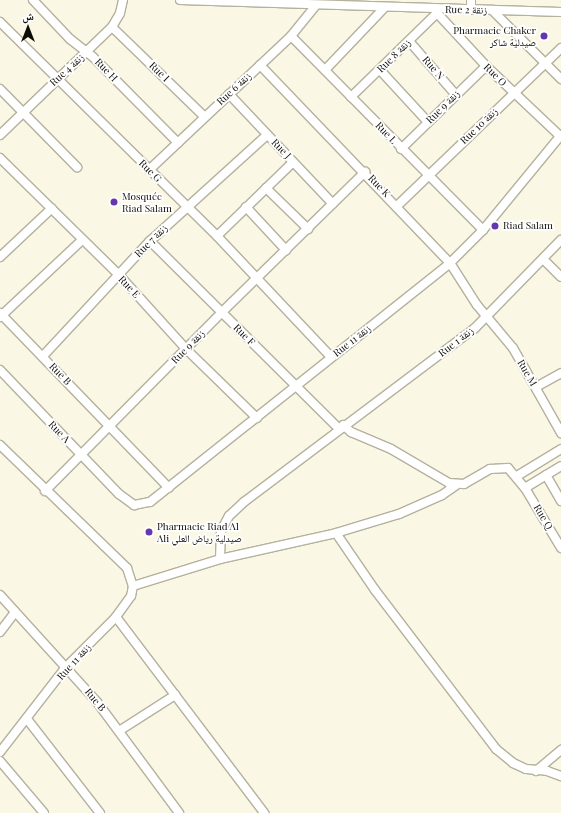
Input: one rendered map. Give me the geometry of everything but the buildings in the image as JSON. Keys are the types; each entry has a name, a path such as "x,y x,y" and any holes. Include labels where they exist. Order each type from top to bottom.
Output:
{"street":[{"name":"Rue H","path":"32,0 70,39 87,51 178,143"},
{"name":"Rue 4 زنقة","path":"0,135 112,27 120,13 123,0"},
{"name":"Rue 2 زنقة","path":"180,0 320,4 437,11 492,10 561,12"},
{"path":"471,10 472,0"},
{"name":"Rue 6 زنقة","path":"149,170 291,36 320,4"},
{"path":"325,70 384,8"},
{"path":"492,10 561,79"},
{"name":"Rue 8 زنقة","path":"352,97 437,11"},
{"name":"Rue O","path":"437,11 486,66 514,94 561,136"},
{"name":"Rue G","path":"0,22 42,66 58,78 216,236 331,357"},
{"name":"Rue I","path":"112,27 205,117"},
{"name":"Rue L","path":"291,36 401,149 483,230"},
{"name":"Rue N","path":"409,41 456,95"},
{"name":"Rue 10 زنقة","path":"397,206 561,48"},
{"name":"Rue K","path":"260,65 365,172 450,263 477,305 487,316"},
{"name":"Rue 9 زنقة","path":"401,149 486,66"},
{"path":"380,70 428,122"},
{"path":"0,89 22,113 77,166"},
{"name":"Rue J","path":"229,94 333,204"},
{"name":"Rue 7 زنقة","path":"43,356 150,241 186,207 268,135"},
{"name":"Rue 11 زنقة","path":"119,494 129,502 141,505 156,499 450,263 483,230 561,136"},
{"name":"Rue E","path":"0,158 119,275 186,349 257,418"},
{"path":"216,236 293,162"},
{"name":"Rue 9 زنقة","path":"45,491 108,425 365,172"},
{"path":"266,188 308,229"},
{"path":"246,207 286,250"},
{"path":"0,257 52,208"},
{"path":"1,315 82,240"},
{"name":"Rue 1 زنقة","path":"220,559 221,531 229,516 263,486 341,427 374,406 487,316 561,240"},
{"name":"Rue F","path":"150,241 296,387 341,427 391,449 446,481 458,484"},
{"path":"543,259 561,277"},
{"name":"Rue B","path":"1,315 43,356 168,488"},
{"name":"Rue M","path":"487,316 513,348 561,433"},
{"name":"Rue A","path":"0,370 119,494"},
{"path":"536,387 561,373"},
{"path":"0,445 45,491 127,568 133,586 220,559 336,534 399,514 442,495 458,484 500,466 508,468 517,476 525,488 561,466"},
{"path":"517,476 561,449"},
{"path":"546,475 561,501"},
{"name":"Rue Q","path":"525,488 561,547"},
{"path":"336,534 375,590 496,749 513,763 536,771 547,771 561,776"},
{"name":"Rue 11 زنقة","path":"0,752 27,720 66,667 116,618 131,596 133,586"},
{"name":"Rue B","path":"0,595 66,667 120,731 179,813"},
{"path":"0,632 15,612"},
{"path":"116,618 264,813"},
{"path":"120,731 175,695"},
{"path":"27,720 100,813"},
{"path":"536,771 561,750"},
{"path":"0,761 44,813"}],"place":[{"name":"Pharmacie Chaker صيدلية شاكر","path":"544,36"},
{"name":"Mosquée Riad Salam","path":"114,202"},
{"name":"Riad Salam","path":"495,226"},
{"name":"Pharmacie Riad Al Ali صيدلية رياض العلي","path":"149,532"}]}
